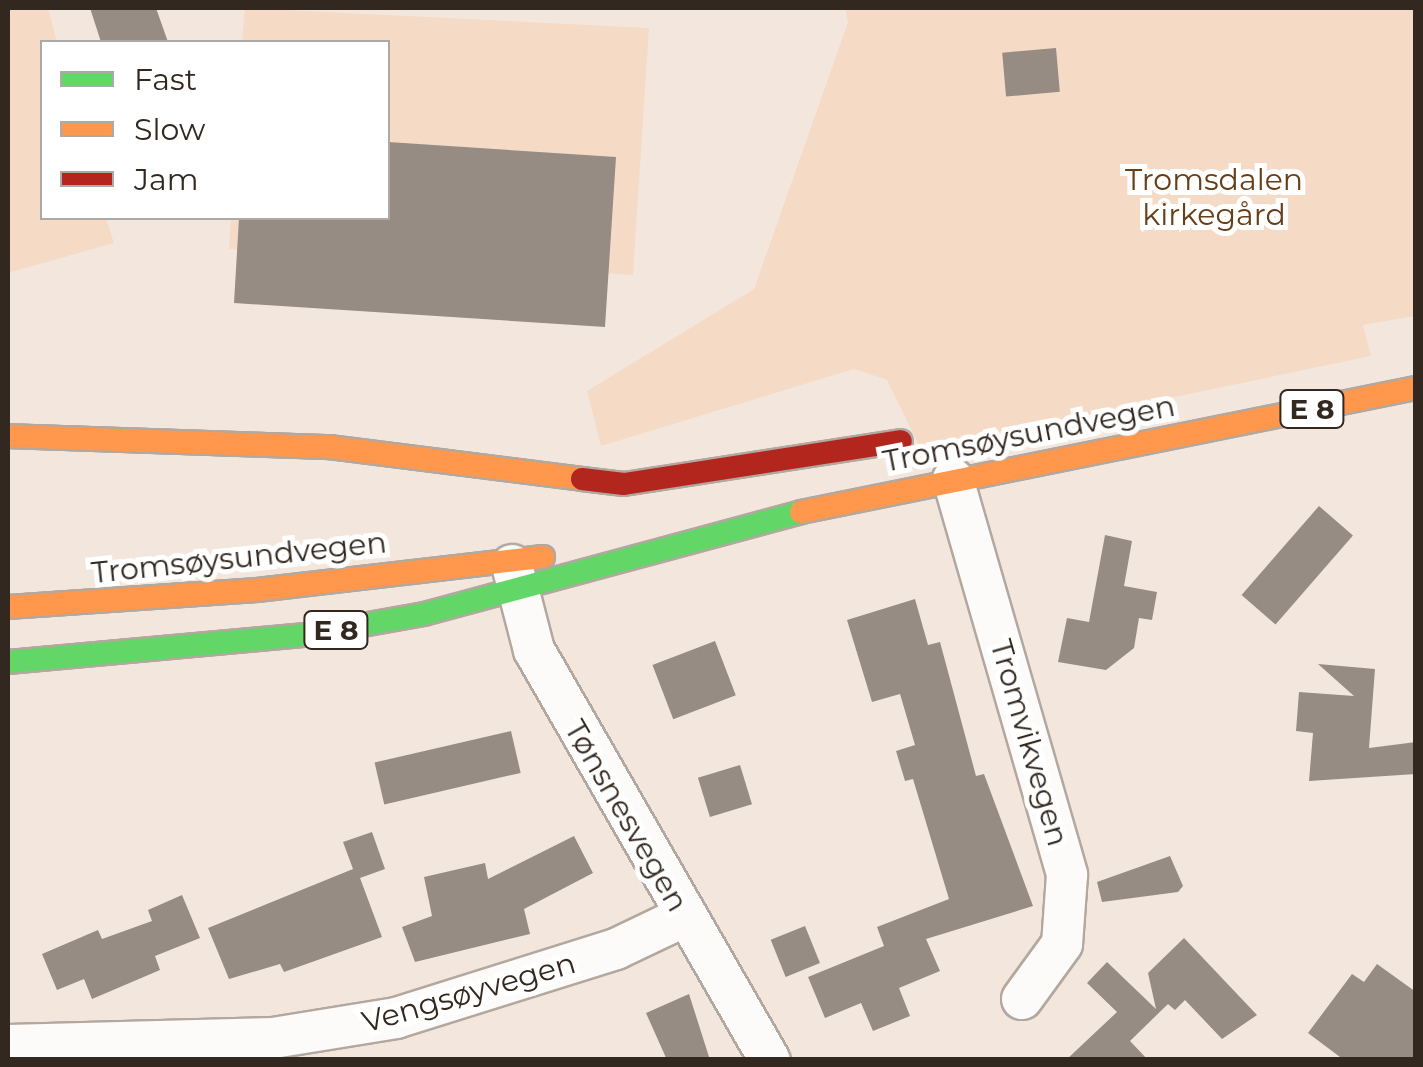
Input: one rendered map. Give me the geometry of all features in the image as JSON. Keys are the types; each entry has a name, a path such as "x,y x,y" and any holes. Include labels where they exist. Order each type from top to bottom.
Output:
{"main road":[{"name":"Tromsøysundvegen","path":"8,607 516,576 656,548 953,479 1416,388"},
{"path":"8,436 329,447 624,484 900,440"},
{"name":"Tromsøysundvegen","path":"8,662 306,636 516,576 656,548"}],"street":[{"name":"Tromvikvegen","path":"953,479 1066,875 1062,944 1022,998"},
{"name":"Tønsnesvegen","path":"516,576 534,650 683,917 770,1060"},
{"name":"Vengsøyvegen","path":"8,1045 238,1040 362,1024 589,959 683,917"}],"green space":[{"path":"8,8 48,8 56,40 40,40 40,220 107,220 114,243 8,273"},
{"path":"245,8 649,28 633,275 229,249 231,220 390,220 390,40 242,40"},
{"name":"Tromsdalen kirkegård","path":"845,8 1415,8 1415,316 1363,325 1371,356 921,450 887,380 854,369 601,446 587,391 754,289 848,22"}],"building":[{"path":"90,8 156,8 167,40 100,40"},
{"path":"1056,48 1060,92 1006,97 1002,53"},
{"path":"390,142 616,157 605,327 234,303 239,220 390,220"},
{"path":"1319,506 1353,536 1276,625 1242,595"},
{"path":"1105,535 1132,541 1124,586 1157,592 1152,620 1139,618 1134,648 1106,670 1058,662 1067,618 1089,622"},
{"path":"915,599 928,645 940,642 976,776 984,774 1033,906 926,939 940,971 899,988 910,1016 873,1031 861,1003 825,1018 808,977 884,946 877,927 949,899 913,779 905,781 896,751 915,745 900,694 872,702 847,620"},
{"path":"715,641 736,695 673,719 652,665"},
{"path":"1318,664 1375,669 1369,748 1416,742 1416,774 1309,781 1313,733 1296,731 1299,692 1354,696"},
{"path":"511,731 521,773 384,804 375,762"},
{"path":"740,765 752,804 710,817 698,778"},
{"path":"372,832 385,869 360,878 382,937 284,972 280,964 229,979 208,928 353,869 343,842"},
{"path":"574,836 593,873 524,909 530,934 415,962 402,927 432,916 424,877 485,863 488,879"},
{"path":"1170,856 1183,886 1178,892 1102,902 1097,882"},
{"path":"182,895 200,938 155,956 160,970 92,999 84,979 57,990 42,954 98,930 102,939 152,921 148,910"},
{"path":"805,926 820,963 786,977 771,940"},
{"path":"1184,938 1257,1015 1222,1039 1185,1000 1175,1010 1168,1004 1130,1041 1148,1060 1066,1060 1117,1012 1087,983 1107,962 1156,1009 1148,973"},
{"path":"1377,964 1416,992 1416,1060 1344,1060 1308,1033 1352,974 1364,982"},
{"path":"689,994 710,1060 667,1060 646,1013"}],"traffic: fast":[{"path":"8,662 306,635 424,614 801,512"}],"traffic: slow":[{"path":"801,512 1416,388"},
{"path":"8,436 329,447 582,479"},
{"path":"8,607 257,590 543,557"}],"traffic: jam":[{"path":"582,479 624,484 901,441"}]}
